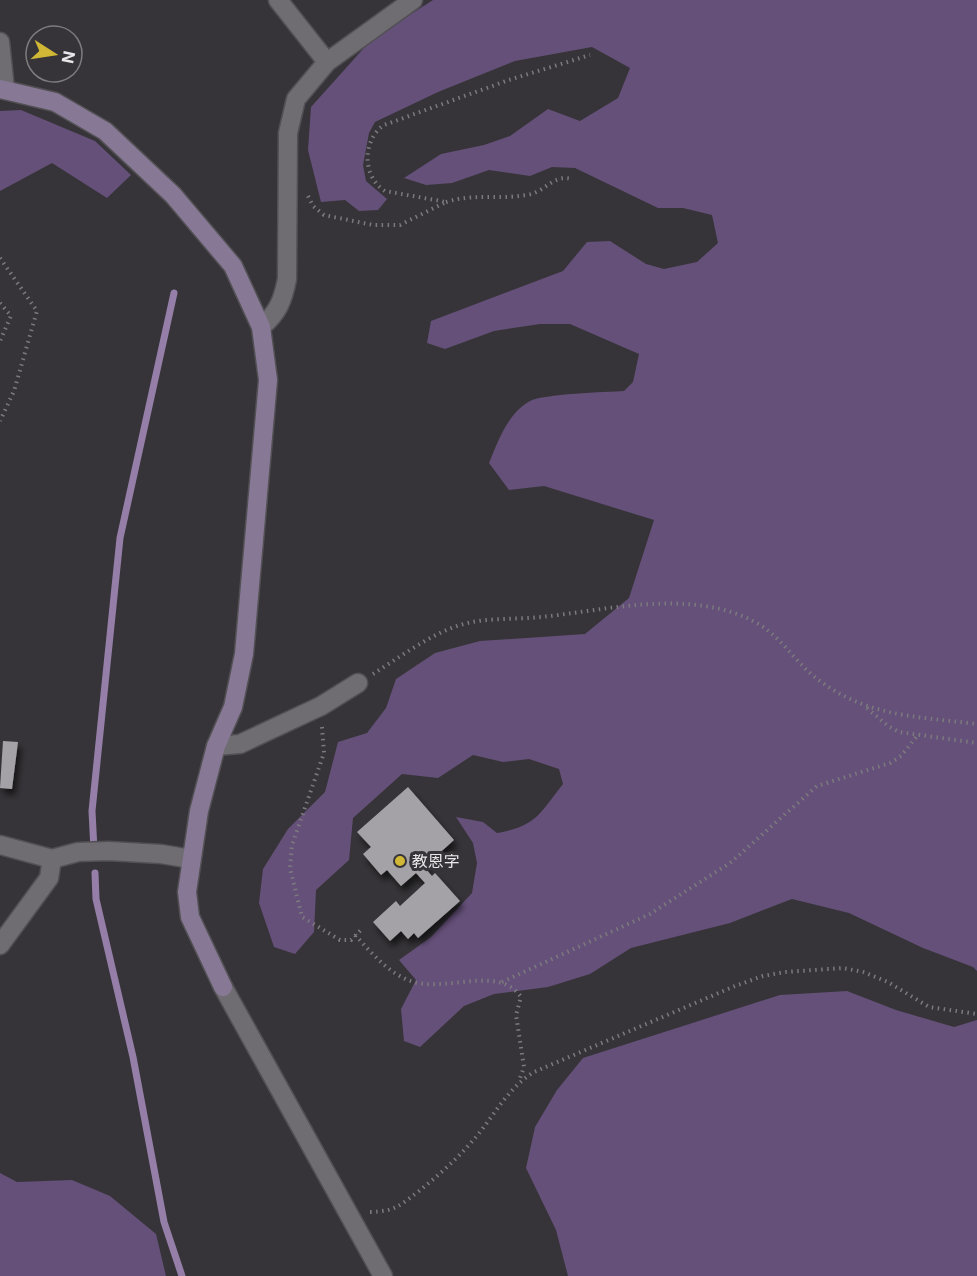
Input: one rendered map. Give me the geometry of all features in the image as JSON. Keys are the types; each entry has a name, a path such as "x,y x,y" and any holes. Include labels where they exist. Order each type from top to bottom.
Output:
{"street":[{"path":"278,0 327,62"},
{"path":"261,327 275,316 283,300 286,279 288,133 296,99 327,62 413,0"},
{"path":"0,42 3,89 54,102 105,131 173,195 233,266 261,327 268,380 244,654 233,707 216,746 199,811 187,892 190,917 224,987 384,1276"},
{"path":"216,746 240,744 321,706 358,683"},
{"path":"0,844 52,858 78,852 108,851 161,854 191,859"},
{"path":"0,945 49,878 52,858"}],"path":[{"path":"446,202 385,190 376,186 368,167 371,140 376,130 384,125 509,80 590,56"},
{"path":"288,162 295,167 313,206 324,215 373,225 400,225 446,202 466,196 526,195 539,191 556,178 572,179"},
{"path":"0,258 37,311 14,391 0,421"},
{"path":"0,303 11,316 0,341"},
{"path":"358,683 458,626 476,621 541,617 618,605 655,604 730,611 756,622 779,639 813,675 838,694 867,708 888,726 917,736 977,743"},
{"path":"321,706 324,753 292,845 290,868 302,917 340,940 351,939 363,928"},
{"path":"867,708 977,724"},
{"path":"355,935 387,968 409,981 442,986 502,982 650,914 730,863 817,786 890,763 901,756 917,736"},
{"path":"519,1082 555,1062 735,986 763,976 785,972 843,968 863,972 888,982 929,1007 975,1014"},
{"path":"353,1217 361,1212 388,1211 402,1206 439,1175 475,1137 519,1082 524,1067 516,1015 521,997 514,987 502,982"}],"shaded area":[{"path":"433,0 977,0 977,971 973,967 923,948 849,913 792,899 730,923 631,948 590,974 548,987 494,994 464,1006 420,1047 404,1041 401,1009 416,980 399,960 431,937 472,893 477,863 473,843 456,817 483,822 497,833 521,827 542,811 563,784 559,769 529,759 503,762 473,755 438,778 402,774 353,818 349,860 316,890 314,932 295,954 274,947 259,903 263,869 288,829 325,792 338,742 367,733 386,708 396,679 435,653 480,641 585,634 629,598 654,520 544,486 509,490 489,463 505,428 522,406 530,401 548,397 624,391 633,382 639,354 570,324 540,324 494,331 445,349 427,343 431,321 563,271 587,242 610,241 646,264 664,269 697,262 718,243 712,215 683,208 658,208 575,168 552,167 530,176 489,170 452,183 426,185 404,178 441,154 484,145 510,136 548,109 580,121 618,98 630,68 592,47 515,61 438,92 375,122 369,133 363,165 366,181 387,199 378,210 359,211 345,200 321,202 308,150 311,107 372,39"},
{"path":"21,110 95,141 131,175 107,198 52,163 0,191 0,111"},
{"path":"847,991 896,1010 954,1027 977,1020 977,1276 568,1276 556,1230 526,1168 535,1127 557,1090 583,1058 780,995"},
{"path":"0,1173 17,1182 72,1180 110,1196 156,1234 166,1276 0,1276"}],"building":[{"path":"3,741 18,742 12,789 0,788"},
{"name":"教恩字","path":"408,787 454,840 424,867 432,876 435,873 460,901 418,938 414,933 408,939 401,931 390,941 373,922 396,901 400,906 425,883 416,873 401,886 387,870 381,875 363,854 371,847 357,832"}],"waterway":[{"path":"94,850 92,811 120,538 174,293"},
{"path":"95,873 96,899 133,1057 164,1222 182,1276"}],"place":[{"name":"教恩字","path":"400,861"}]}
